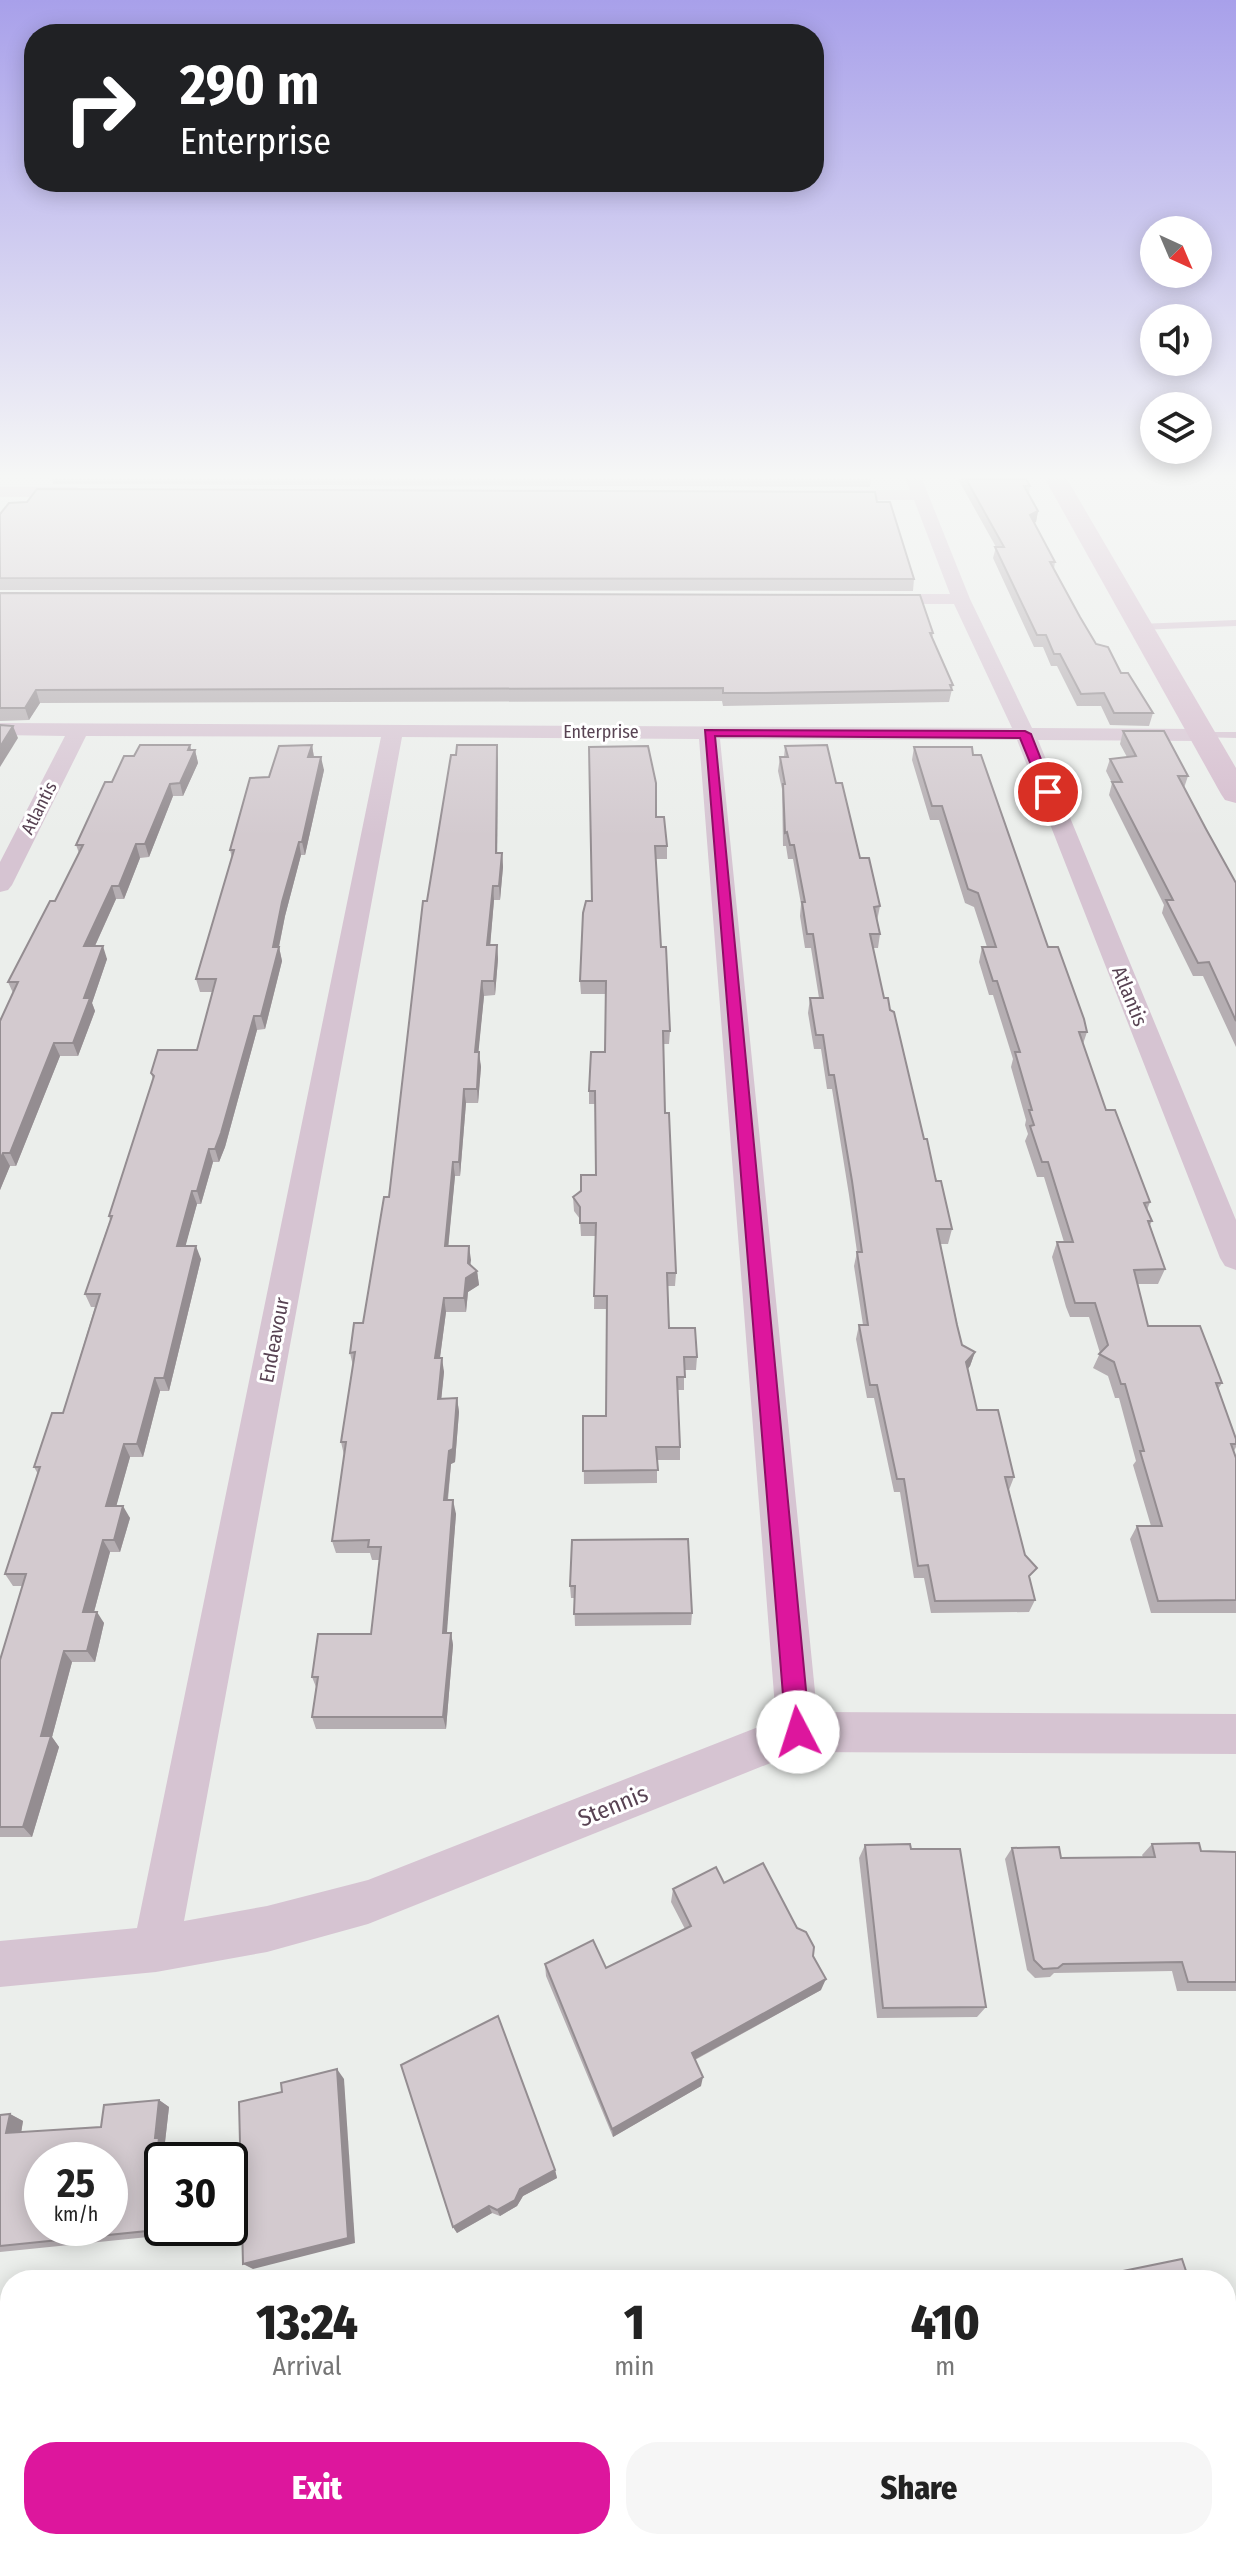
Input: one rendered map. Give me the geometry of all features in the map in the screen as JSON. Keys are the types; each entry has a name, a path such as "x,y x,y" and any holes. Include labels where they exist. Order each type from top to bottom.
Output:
{"street":[{"path":"1123,598 1236,794"},
{"path":"866,599 961,599"},
{"name":"Atlantis","path":"961,599 1025,734 1236,1258"},
{"name":"Enterprise","path":"0,729 1202,735"},
{"name":"Atlantis","path":"0,885 78,731"},
{"name":"Endeavour","path":"156,1949 393,731"},
{"path":"709,733 798,1732"},
{"name":"Stennis","path":"0,1964 156,1949 267,1929 368,1902 798,1732 1236,1734"}],"lane":[{"path":"1139,627 1236,623"},
{"path":"1202,735 1236,735"}],"building":[{"path":"0,598 921,598 933,633 930,633 953,685 950,685 952,690 766,693 723,693 723,688 36,690 25,708 0,708"},
{"path":"1019,598 1070,598 1096,644 1108,647 1121,673 1128,673 1153,713 1114,713 1104,693 1081,694 1060,654 1054,654 1046,635 1037,635"},
{"path":"0,725 13,726 0,747"},
{"path":"1123,731 1164,731 1188,776 1178,776 1236,883 1236,1021 1209,962 1198,963 1166,900 1173,900 1112,782 1122,782 1110,759 1136,756"},
{"path":"140,745 190,745 188,750 195,750 180,783 170,784 145,844 136,844 119,886 112,886 84,946 103,946 84,998 90,998 73,1043 54,1043 10,1153 3,1153 0,1160 0,1021 18,982 8,982 83,845 76,845 105,782 112,782 124,756 134,756"},
{"path":"312,745 308,757 321,757 302,842 299,842 282,902 273,947 279,947 261,1016 254,1016 221,1133 215,1149 209,1149 197,1191 192,1191 177,1246 196,1246 164,1378 155,1378 137,1444 124,1444 106,1506 123,1506 114,1540 103,1540 83,1612 97,1612 87,1651 64,1651 41,1736 51,1736 23,1827 0,1827 0,1660 26,1574 5,1574 40,1467 34,1467 52,1413 63,1413 100,1294 85,1294 154,1076 151,1073 158,1050 197,1050 216,979 196,979 234,850 230,850 250,778 269,777 279,746"},
{"path":"457,745 497,745 496,853 502,853 499,886 493,886 487,945 497,945 494,981 482,981 475,1052 479,1052 477,1089 464,1089 459,1162 453,1162 445,1246 469,1246 468,1263 477,1271 466,1278 464,1298 444,1298 435,1358 442,1358 438,1399 457,1398 453,1449 449,1451 444,1500 453,1500 443,1633 451,1633 443,1717 312,1717 318,1677 312,1677 318,1634 371,1634 381,1547 368,1547 369,1540 332,1541 346,1442 341,1442 355,1352 350,1353 354,1323 363,1323 384,1197 389,1197 423,901 427,901 451,755 456,755"},
{"path":"827,745 836,783 842,783 860,858 869,858 880,906 874,907 880,934 870,934 884,998 888,998 890,1010 894,1012 924,1139 927,1139 936,1181 941,1181 952,1229 937,1229 957,1325 962,1345 975,1352 966,1362 977,1410 998,1410 1014,1477 1005,1477 1025,1555 1037,1568 1029,1576 1035,1600 935,1601 928,1565 918,1566 904,1479 897,1479 877,1385 870,1385 859,1325 868,1325 857,1252 862,1252 852,1181 834,1075 829,1075 823,1035 816,1035 810,998 823,998 813,934 807,934 802,902 805,902 794,845 790,845 785,833 785,784 780,757 788,757 785,746"},
{"path":"648,746 656,783 656,817 664,817 667,846 655,846 661,947 666,947 670,1031 663,1031 665,1113 669,1113 676,1273 667,1273 669,1328 695,1328 697,1357 684,1357 685,1377 677,1377 680,1447 656,1447 658,1470 583,1471 583,1416 606,1416 607,1296 594,1296 596,1223 580,1223 580,1207 573,1197 581,1191 581,1175 596,1175 595,1091 589,1091 591,1052 605,1052 606,981 580,981 583,913 586,901 592,901 589,747"},
{"path":"914,747 972,747 973,755 981,755 1048,947 1058,947 1084,1019 1087,1032 1079,1032 1106,1110 1115,1110 1150,1202 1144,1203 1152,1221 1148,1221 1165,1269 1134,1270 1148,1326 1200,1326 1222,1383 1216,1383 1236,1439 1236,1444 1231,1444 1236,1458 1236,1600 1158,1601 1137,1526 1162,1526 1125,1384 1121,1384 1114,1362 1099,1354 1108,1345 1095,1303 1075,1303 1057,1242 1073,1242 1048,1162 1042,1162 1030,1126 1034,1125 1029,1110 1032,1110 1015,1052 1020,1052 997,981 993,981 982,947 996,947 978,893 968,889 942,806 932,806"},
{"path":"688,1539 692,1613 574,1614 575,1586 570,1586 572,1540"},
{"path":"1199,1843 1201,1851 1236,1852 1236,1982 1188,1982 1182,1962 1063,1964 1058,1968 1043,1969 1034,1960 1012,1848 1059,1847 1061,1858 1155,1857 1152,1844"},
{"path":"910,1844 911,1849 960,1849 986,2007 883,2008 865,1845"},
{"path":"763,1863 797,1928 806,1932 814,1947 813,1956 826,1979 692,2053 703,2077 612,2129 545,1964 593,1940 606,1968 691,1926 673,1889 716,1867 724,1883"},
{"path":"498,2016 555,2170 520,2189 515,2200 497,2210 489,2206 453,2227 401,2065"},
{"path":"337,2069 348,2238 243,2264 243,2246 248,2246 248,2142 240,2142 239,2102 282,2092 281,2083"},
{"path":"159,2100 155,2138 159,2138 158,2142 144,2142 144,2231 128,2233 128,2142 24,2142 24,2244 0,2246 0,2115 10,2114 6,2133 101,2127 104,2105"},
{"path":"1182,2259 1186,2270 1128,2270"}],"route":[{"path":"798,1732 709,733 1025,734 1048,792"}]}
